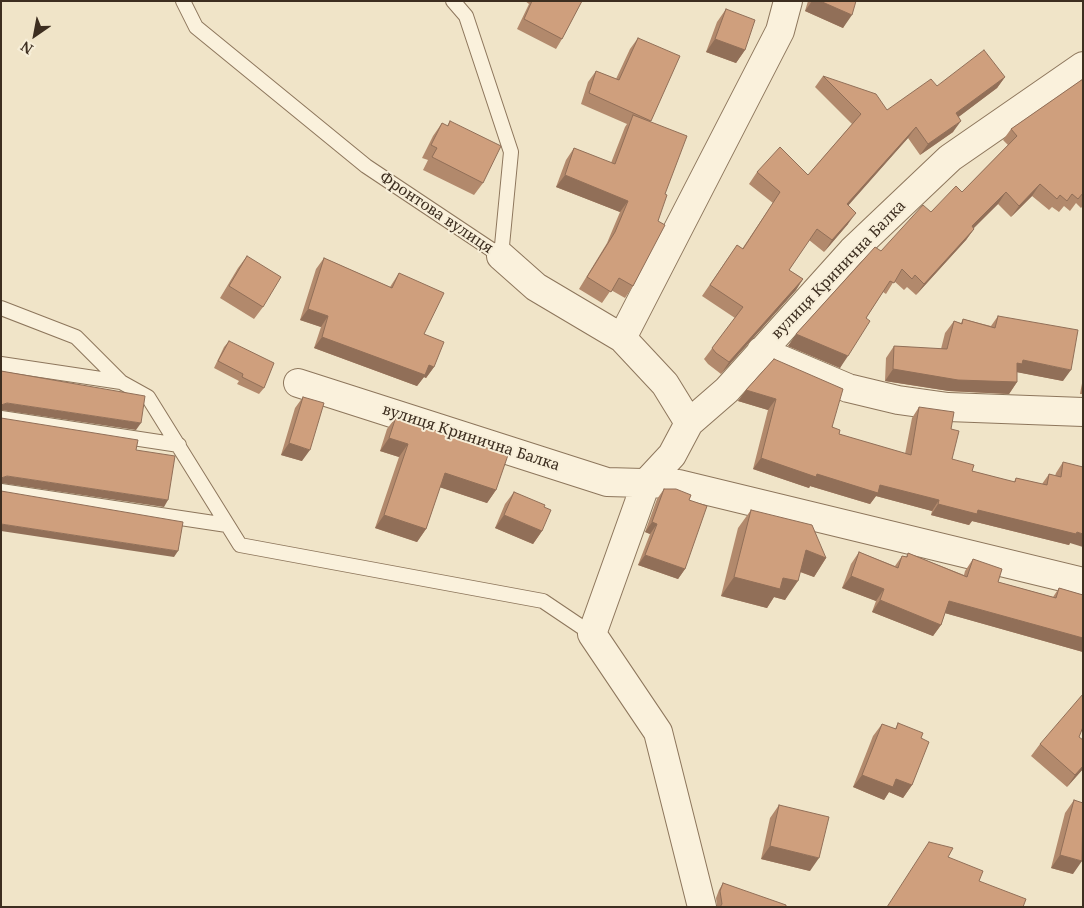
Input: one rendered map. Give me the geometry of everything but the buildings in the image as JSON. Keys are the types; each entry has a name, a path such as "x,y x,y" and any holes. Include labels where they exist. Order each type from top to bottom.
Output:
{"street":[{"path":"622,338 780,31 788,1"},
{"name":"вулиця Кринична Балка","path":"592,634 646,483 672,455 689,423 727,390 852,251 950,158 1083,66"},
{"name":"Фронтова вулиця","path":"501,256 536,287 622,338 665,384 689,423"},
{"path":"761,351 848,388 898,400 948,407 1083,412"},
{"name":"вулиця Кринична Балка","path":"298,383 607,482 679,484 1083,582"},
{"path":"592,634 658,732 702,907"}],"lane":[{"name":"Фронтова вулиця","path":"183,1 196,27 366,166 501,256"},
{"path":"453,1 466,16 511,152 501,256"},
{"path":"1,308 76,338 122,382 148,397 240,545 543,600 592,634"},
{"path":"1,364 122,382"},
{"path":"1,418 179,445"},
{"path":"1,491 227,525"}]}
